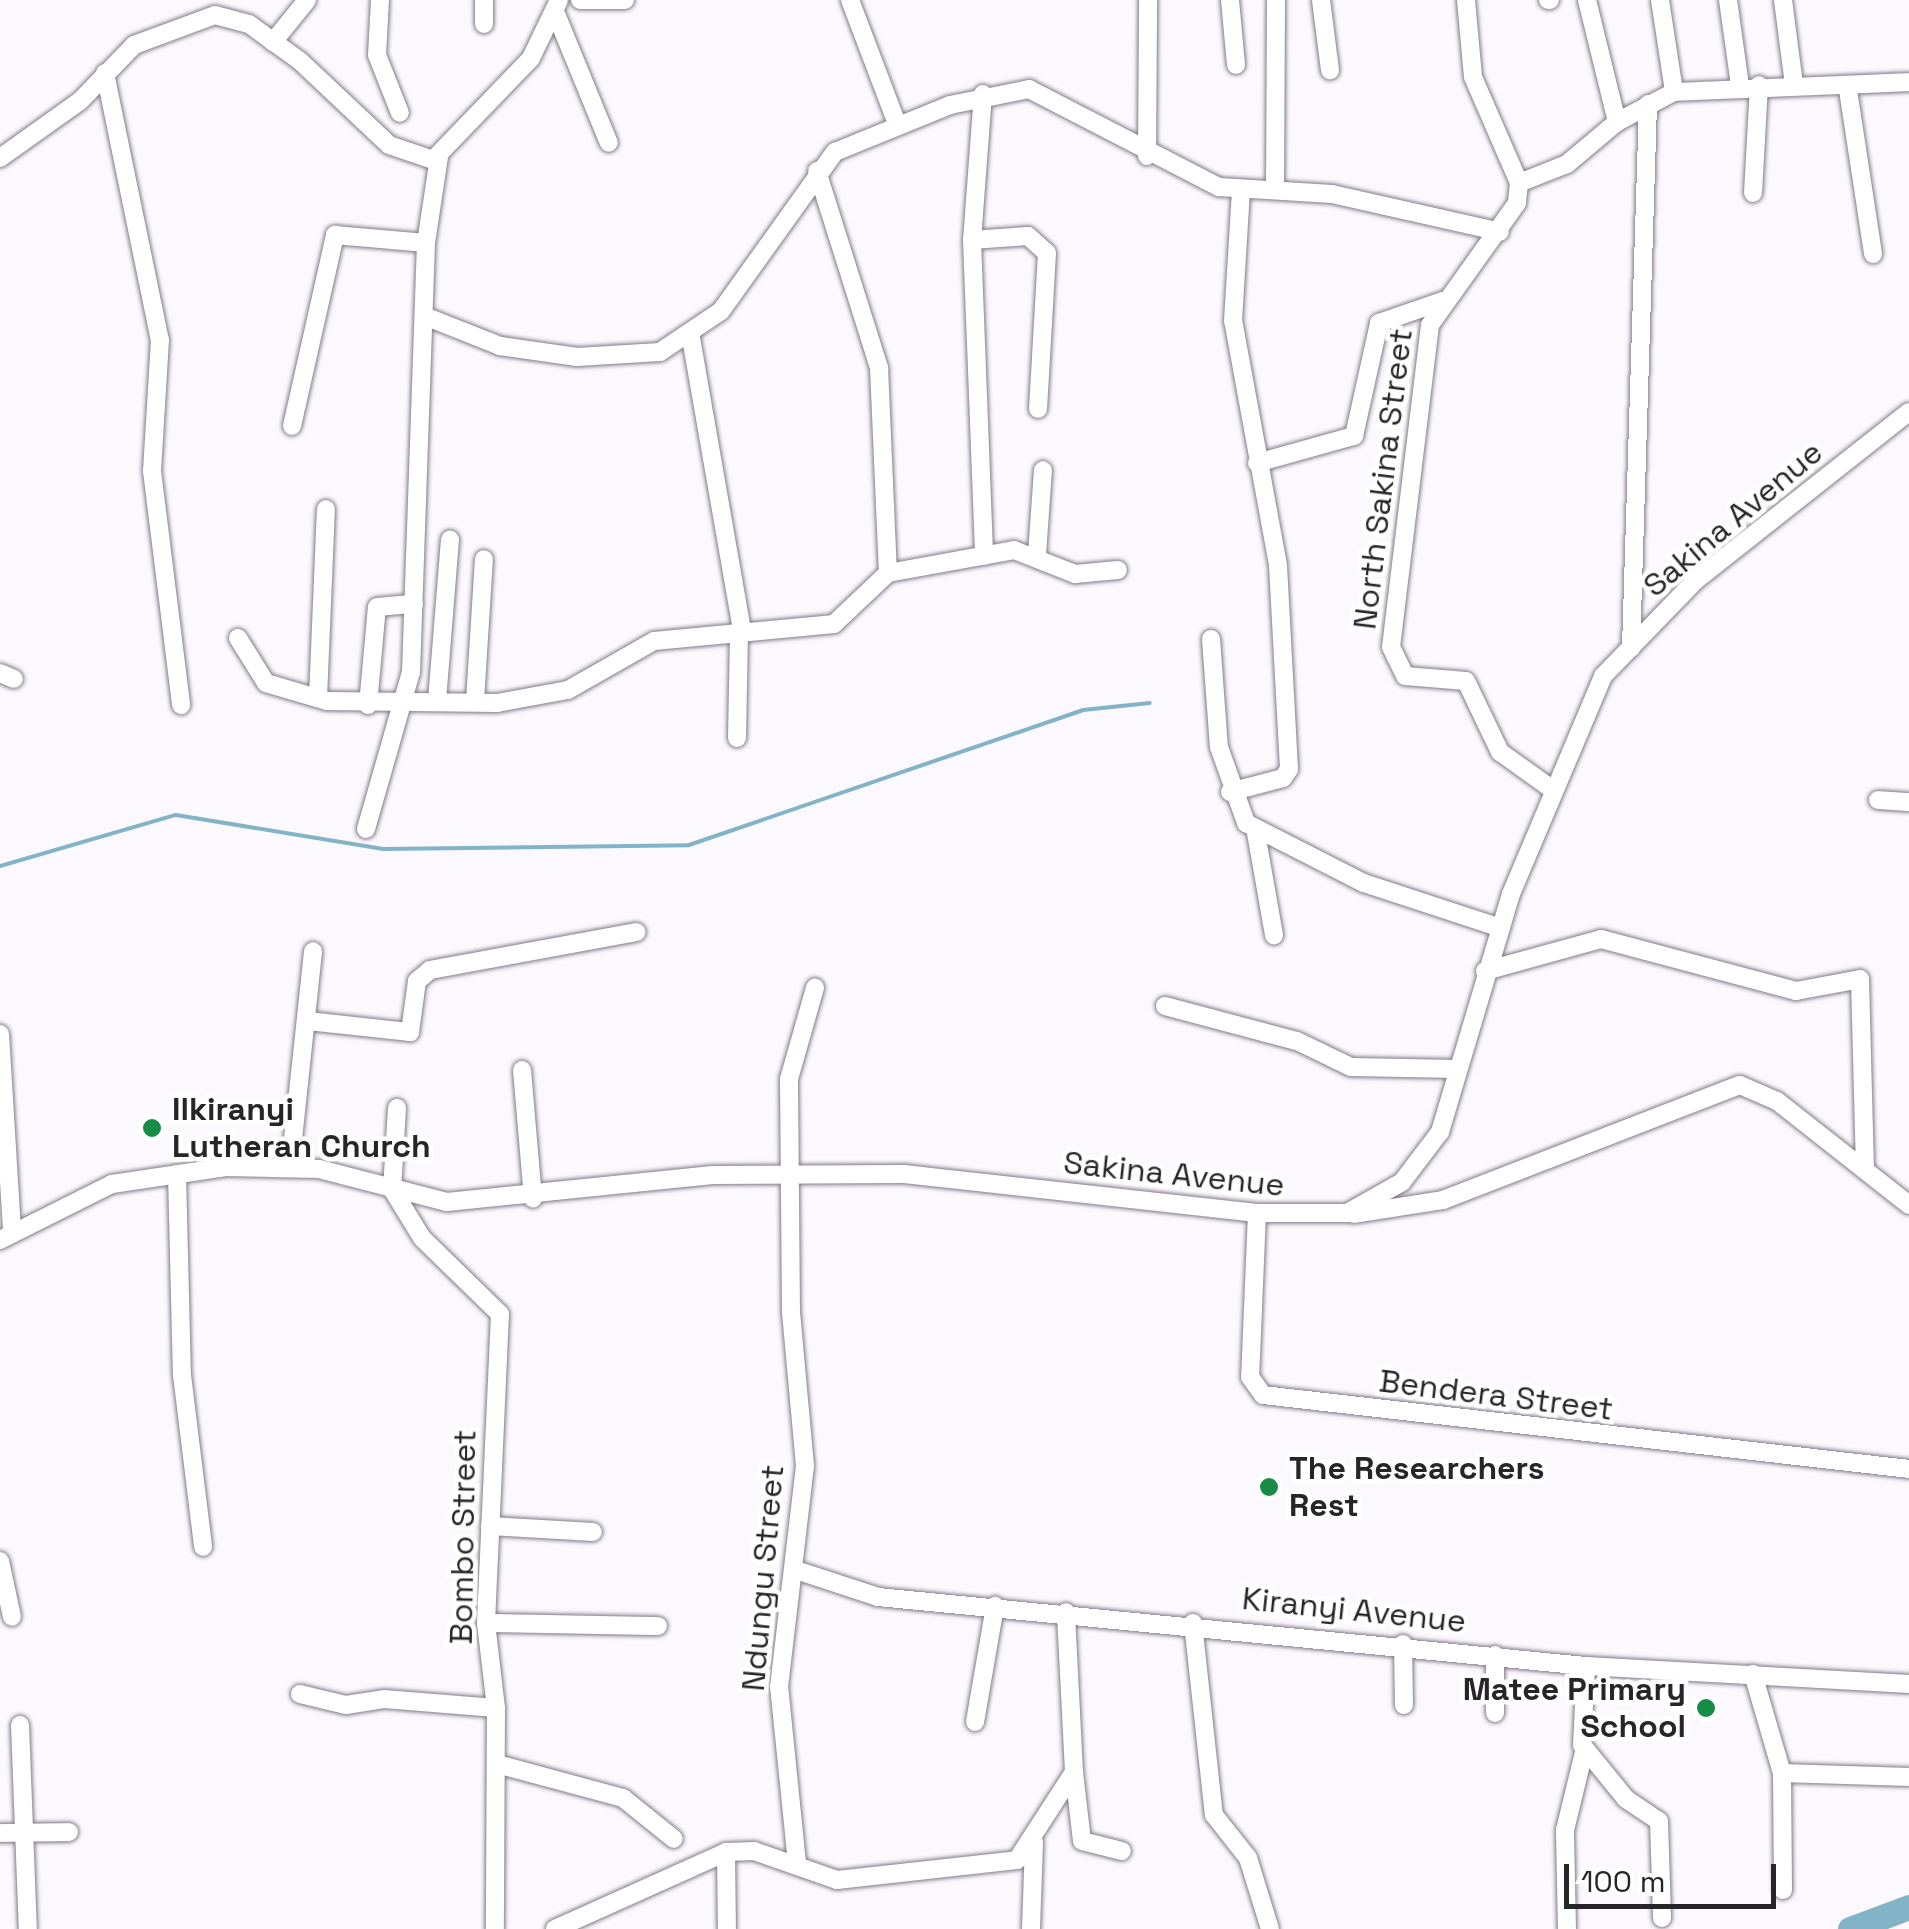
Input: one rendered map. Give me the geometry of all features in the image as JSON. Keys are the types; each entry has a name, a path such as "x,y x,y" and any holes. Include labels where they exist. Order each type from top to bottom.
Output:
{"street":[{"path":"273,42 307,0"},
{"path":"380,0 377,55 400,113"},
{"path":"484,0 484,24"},
{"path":"580,0 625,0"},
{"path":"850,0 898,124"},
{"path":"1147,156 1148,0"},
{"path":"1230,0 1236,65"},
{"path":"1275,189 1276,0"},
{"path":"1321,0 1330,70"},
{"path":"1466,0 1473,77 1519,183 1568,164 1617,122 1674,92 1750,85 1848,90 1909,82"},
{"path":"1587,0 1617,122"},
{"path":"1660,0 1674,92"},
{"path":"1728,0 1750,85 1753,193"},
{"path":"1782,0 1794,85"},
{"path":"558,7 609,144"},
{"path":"366,828 406,703 427,317 426,243 439,157 530,58 558,7"},
{"path":"0,158 134,46 215,15 273,42 389,145 417,159 439,157"},
{"path":"105,73 160,340 152,471 181,705"},
{"path":"1848,90 1873,254"},
{"path":"983,94 972,240 984,556"},
{"path":"427,317 500,346 578,357 631,358 691,338 720,311 835,152 898,124 983,94 1050,94 1147,156 1241,192 1275,189 1500,232"},
{"path":"1632,648 1648,104"},
{"path":"818,171 877,358 888,573"},
{"name":"North Sakina Street","path":"1519,183 1500,232 1444,301 1425,344 1393,660 1405,676 1466,681 1500,752 1550,787"},
{"path":"1230,792 1288,768 1278,564 1233,322 1241,192"},
{"path":"292,426 335,235 426,243"},
{"path":"972,240 1028,236 1047,253 1038,409"},
{"path":"1257,464 1354,436 1379,322 1444,301"},
{"path":"691,338 740,631 737,738"},
{"name":"Sakina Avenue","path":"6,1236 96,1189 177,1174 290,1167 447,1202 533,1199 713,1175 796,1179 904,1174 1257,1213 1347,1213 1422,1160 1458,1070 1485,971 1550,787 1603,676 1696,580 1909,412"},
{"path":"1037,555 1044,470"},
{"path":"318,698 326,509"},
{"path":"437,702 450,540"},
{"path":"238,638 266,682 318,698 368,705 475,701 568,690 636,646 840,622 888,573 984,556 1037,555 1076,574 1118,570"},
{"path":"475,701 484,559"},
{"path":"368,705 377,608 414,604"},
{"path":"1212,639 1230,792 1256,832 1274,935"},
{"path":"1878,800 1909,802"},
{"path":"1256,832 1364,884 1501,928"},
{"path":"308,1020 410,1032 417,981 430,970 637,932"},
{"path":"1485,971 1601,939 1796,991 1860,978 1865,1170"},
{"path":"290,1167 313,951"},
{"name":"Ndungu Street","path":"798,1863 779,1687 806,1466 791,1311 796,1179 788,1079 815,988"},
{"path":"1165,1006 1296,1041 1351,1067 1458,1070"},
{"path":"0,1034 6,1236"},
{"path":"522,1070 533,1199"},
{"path":"1347,1213 1443,1200 1719,1086 1758,1090 1909,1205"},
{"path":"392,1189 397,1108"},
{"path":"177,1174 181,1361 203,1547"},
{"name":"Bombo Street","path":"392,1189 422,1238 500,1314 486,1623 496,1708 495,1929"},
{"name":"Bendera Street","path":"1257,1213 1250,1376 1263,1395 1909,1468"},
{"path":"490,1526 593,1532"},
{"path":"3,1565 12,1617"},
{"name":"Kiranyi Avenue","path":"796,1570 878,1597 1193,1623 1586,1666 1909,1684"},
{"path":"975,1722 996,1606"},
{"path":"1066,1612 1074,1772 1082,1841 1122,1852"},
{"path":"486,1623 658,1626"},
{"path":"1193,1623 1214,1815 1248,1858 1270,1929"},
{"path":"1403,1644 1404,1705"},
{"path":"1495,1655 1495,1714"},
{"path":"1567,1929 1566,1830 1584,1752 1586,1666"},
{"path":"1753,1674 1782,1773 1783,1890"},
{"path":"300,1694 346,1705 384,1698 496,1708"},
{"path":"20,1725 28,1929"},
{"path":"1584,1752 1634,1807 1659,1820 1662,1918"},
{"path":"497,1764 623,1798 674,1839"},
{"path":"1030,1929 1034,1842 1040,1816 1074,1772"},
{"path":"1782,1773 1909,1777"},
{"path":"0,1833 69,1832"},
{"path":"556,1929 726,1852 798,1863 836,1880 985,1870 1017,1860 1034,1842"},
{"path":"726,1852 727,1929"}],"waterway":[{"path":"0,866 176,815 383,849 689,845 1083,710 1150,703"},
{"path":"1850,1929 1909,1907"}],"place":[{"name":"Ilkiranyi Lutheran Church","path":"152,1128"},
{"name":"The Researchers Rest","path":"1269,1487"},
{"name":"Matee Primary School","path":"1706,1708"}]}
